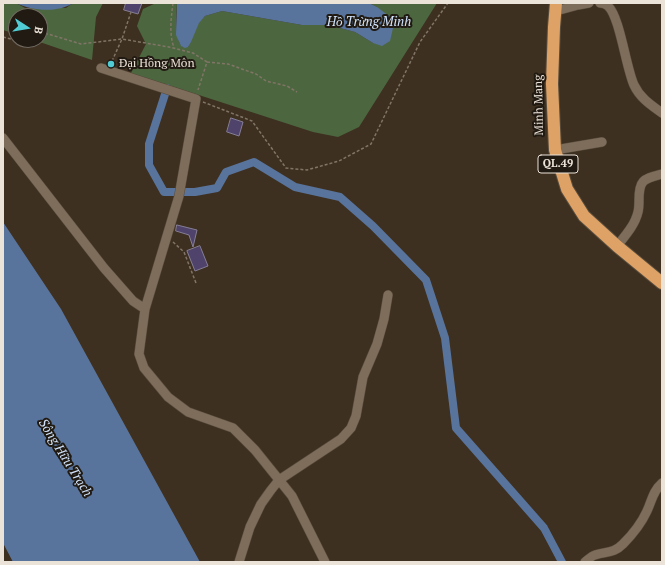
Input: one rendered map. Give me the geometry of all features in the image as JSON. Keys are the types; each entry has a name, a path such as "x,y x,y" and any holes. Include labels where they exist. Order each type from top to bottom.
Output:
{"highway":[{"name":"Minh Mang","path":"556,7 552,84 555,150 567,189 584,216 616,246 662,283"}],"street":[{"path":"556,7 589,3"},
{"path":"600,3 608,6 615,18 629,74 634,86 639,94 662,114"},
{"path":"100,68 196,99 180,191 168,236 145,309 139,354 144,368 168,397 188,412 233,428 255,450 292,496 325,562"},
{"path":"3,138 104,268 133,301 145,309"},
{"path":"555,150 602,142"},
{"path":"616,246 628,232 638,213 641,183 646,179 662,174"},
{"path":"239,562 244,543 256,514 266,496 279,480 341,439 351,428 356,416 363,377 378,344 388,295"},
{"path":"585,562 593,555 610,553 624,543 639,525 654,493 662,483"}],"path":[{"path":"173,3 170,21 171,37 174,48"},
{"path":"207,62 196,99 252,121 286,168 307,170 339,161 371,144 420,42 448,3"},
{"path":"112,61 122,39 130,12"},
{"path":"48,34 81,44 122,39 174,48 193,53 207,62 228,64 256,74 266,81 287,86 296,92"},
{"path":"168,236 184,252 196,283"}],"green space":[{"path":"3,3 16,3 25,8 8,8 8,32 3,30"},
{"path":"73,3 103,3 96,17 92,60 48,45 48,8 66,8"},
{"path":"156,3 177,3 177,34 180,44 183,47 188,47 199,22 205,16 222,11 302,25 329,25 355,32 373,43 377,7 369,3 437,3 359,127 338,137 313,132 131,73 146,44 137,26 143,9"}],"water":[{"path":"16,3 73,3 53,10 48,10 48,8 30,8"},
{"name":"Hồ Trừng Minh","path":"177,3 369,3 389,16 393,28 390,41 382,46 373,43 355,32 329,25 302,25 222,11 205,16 199,23 188,47 185,48 181,46 176,35"},
{"name":"Sông Hữu Trạch","path":"3,222 61,309 200,562 13,562 3,543"}],"building":[{"path":"126,3 142,3 138,14 124,10"},
{"path":"231,118 243,122 239,136 227,132"},
{"path":"177,225 197,230 193,247 189,235 176,231"},
{"path":"200,246 208,266 195,271 187,251"}],"waterway":[{"path":"167,88 149,144 149,165 164,192 195,192 217,188 226,172 254,162 295,187 340,197 373,226 426,280 445,338 456,428 544,528 562,562"}],"place":[{"name":"Đại Hồng Môn","path":"111,64"}]}
